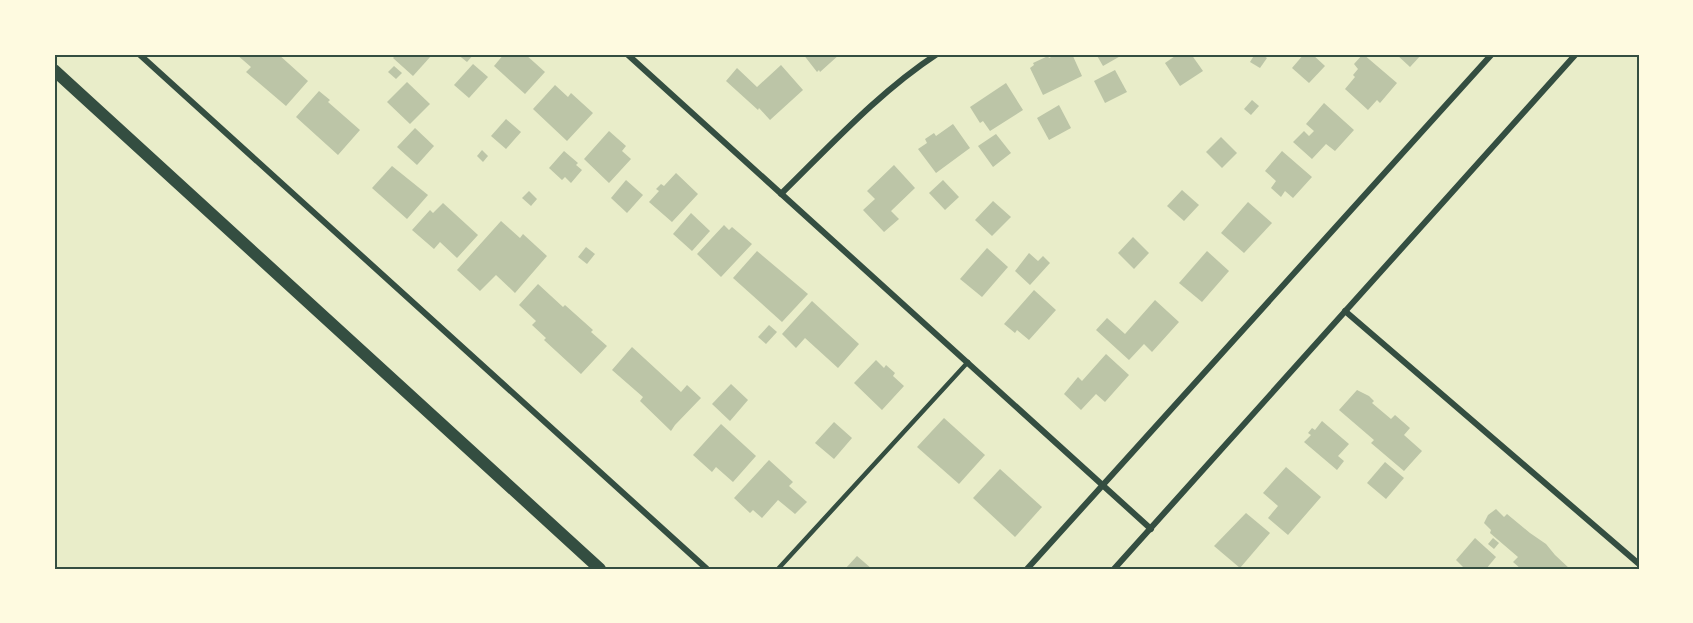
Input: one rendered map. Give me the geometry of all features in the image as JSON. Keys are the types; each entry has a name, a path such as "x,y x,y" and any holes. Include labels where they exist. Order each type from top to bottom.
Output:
{"main road":[{"path":"54,70 600,569"}],"street":[{"path":"139,54 707,569"},
{"path":"627,54 1150,529"},
{"path":"781,194 856,120 937,54"},
{"path":"1027,569 1492,54"},
{"path":"1114,569 1575,54"},
{"path":"1346,311 1639,564"}],"lane":[{"path":"778,569 968,362"}],"building":[{"path":"236,54 278,54 308,81 286,106 246,72 251,67"},
{"path":"397,54 429,54 431,56 413,76 393,58"},
{"path":"457,54 474,54 467,62"},
{"path":"504,54 525,54 545,72 525,94 494,66"},
{"path":"803,54 840,54 820,72 819,70 817,72"},
{"path":"1058,54 1072,54 1082,76 1043,95 1030,68 1034,65 1033,63"},
{"path":"1096,54 1124,54 1103,66"},
{"path":"1178,54 1191,54 1203,71 1180,86 1165,63"},
{"path":"1255,54 1261,54 1267,58 1260,68 1250,62"},
{"path":"1304,54 1312,54 1325,66 1309,83 1292,68"},
{"path":"1363,54 1397,83 1380,103 1377,100 1368,110 1345,89 1355,77 1353,75 1358,69 1354,64"},
{"path":"1396,54 1422,54 1410,67"},
{"path":"473,64 488,77 469,98 454,85"},
{"path":"781,65 803,90 770,120 726,81 737,68 757,87"},
{"path":"394,66 402,73 396,79 388,72"},
{"path":"1115,70 1127,92 1105,103 1094,81"},
{"path":"407,82 430,104 410,124 387,102"},
{"path":"1006,83 1023,110 990,131 983,121 980,123 970,107"},
{"path":"555,85 568,97 571,93 593,113 567,141 533,109"},
{"path":"319,91 360,130 338,155 296,117"},
{"path":"1252,100 1259,106 1251,115 1244,109"},
{"path":"1324,103 1354,130 1335,151 1326,144 1312,159 1293,142 1304,131 1309,136 1314,131 1306,124"},
{"path":"1059,105 1071,128 1049,140 1037,118"},
{"path":"506,119 521,132 506,149 491,136"},
{"path":"953,124 970,148 936,173 918,149 927,143 925,139 934,133 936,136"},
{"path":"415,128 434,146 417,165 397,147"},
{"path":"609,131 626,146 622,151 631,159 609,183 584,159"},
{"path":"996,134 1011,153 993,167 978,146"},
{"path":"1221,137 1237,153 1222,168 1206,152"},
{"path":"482,150 488,156 483,162 477,156"},
{"path":"564,151 578,163 576,165 582,170 571,183 565,177 562,180 549,168"},
{"path":"1282,151 1312,177 1293,198 1285,191 1281,197 1271,188 1276,181 1265,171"},
{"path":"894,165 915,188 891,211 899,219 884,232 863,210 875,199 867,191"},
{"path":"392,166 428,195 407,219 372,188"},
{"path":"676,173 698,194 672,222 649,202 659,191 656,189 661,184 664,186"},
{"path":"626,180 643,195 627,213 611,198"},
{"path":"943,180 959,197 945,210 929,193"},
{"path":"1182,190 1199,205 1184,221 1167,206"},
{"path":"529,191 537,199 531,206 522,198"},
{"path":"993,201 1011,217 992,236 975,220"},
{"path":"1248,202 1272,223 1244,253 1221,233"},
{"path":"443,203 478,235 457,258 440,242 434,249 412,230 430,210 433,213"},
{"path":"691,213 710,231 692,251 673,234"},
{"path":"501,221 520,238 523,234 547,256 515,293 496,275 480,291 457,270"},
{"path":"724,225 729,230 732,227 752,244 721,277 697,254"},
{"path":"1133,237 1149,253 1134,269 1118,253"},
{"path":"586,247 595,254 587,264 578,257"},
{"path":"987,248 1008,267 982,297 960,279"},
{"path":"757,251 808,294 782,322 733,278"},
{"path":"1207,251 1229,271 1202,302 1179,283"},
{"path":"1029,253 1038,261 1043,256 1050,263 1030,285 1015,271"},
{"path":"538,284 593,330 591,332 607,346 581,374 544,340 546,338 532,325 536,321 519,305"},
{"path":"1034,290 1056,310 1029,340 1017,330 1015,333 1004,324"},
{"path":"1155,300 1179,322 1152,352 1144,344 1129,360 1096,330 1107,318 1125,334"},
{"path":"812,301 859,344 838,368 805,338 796,348 782,334"},
{"path":"769,325 777,332 766,344 758,337"},
{"path":"632,347 681,392 687,385 701,398 671,431 640,401 643,397 612,370"},
{"path":"1106,354 1129,375 1105,402 1096,394 1081,410 1064,394 1078,377 1082,381"},
{"path":"876,360 884,368 886,365 895,373 893,376 904,386 882,410 854,383"},
{"path":"731,384 748,400 730,421 712,404"},
{"path":"1357,390 1369,396 1374,401 1372,403 1391,419 1395,415 1410,428 1404,435 1422,451 1404,471 1371,443 1374,440 1339,410"},
{"path":"944,418 985,455 959,484 917,447"},
{"path":"1322,421 1349,444 1338,456 1344,461 1337,470 1304,442 1311,435 1308,433 1312,428 1315,430"},
{"path":"834,422 852,438 834,459 815,443"},
{"path":"721,424 756,456 733,482 716,467 712,472 693,455"},
{"path":"769,460 793,482 789,486 807,502 795,514 778,500 762,518 753,510 750,513 734,498"},
{"path":"1385,462 1404,478 1386,499 1367,483"},
{"path":"1286,467 1321,497 1288,535 1268,518 1278,506 1263,493"},
{"path":"1000,469 1042,507 1015,537 973,498"},
{"path":"1496,509 1504,517 1507,514 1546,544 1570,569 1521,569 1513,562 1518,557 1490,533 1491,530 1484,523 1488,515"},
{"path":"1246,513 1270,533 1240,568 1214,546"},
{"path":"1475,538 1496,557 1486,569 1465,569 1456,560"},
{"path":"1493,538 1499,543 1494,549 1488,544"},
{"path":"857,556 872,569 845,569"}]}
